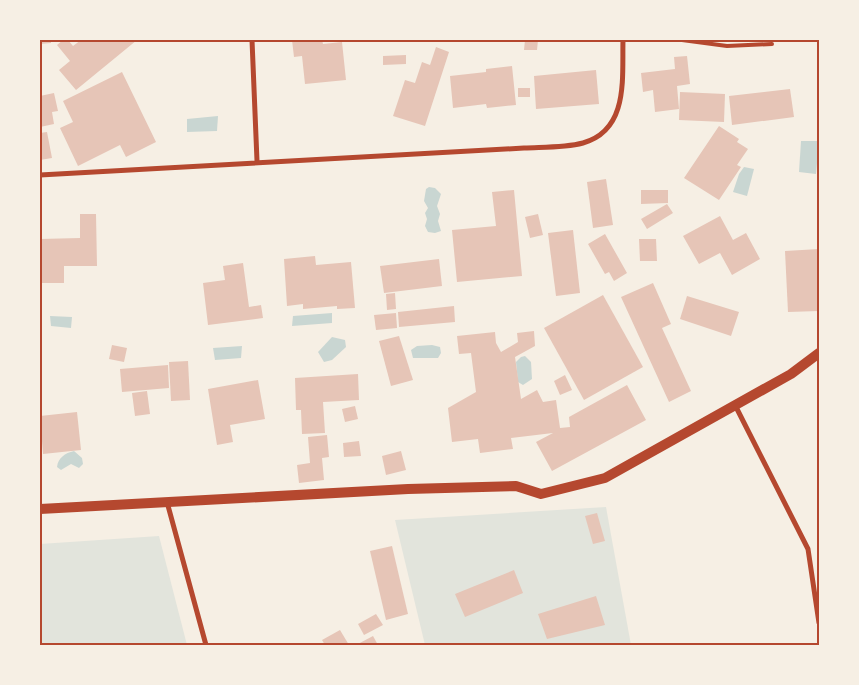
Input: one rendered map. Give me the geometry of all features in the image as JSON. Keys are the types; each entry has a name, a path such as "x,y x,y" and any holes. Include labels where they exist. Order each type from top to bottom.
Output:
{"main road":[{"path":"40,509 167,501 506,486 516,486 541,494 605,478 734,404 791,374 819,353"}],"street":[{"path":"252,40 257,162"},
{"path":"40,175 524,148 583,143 604,132 612,124 619,107 622,87 622,40"},
{"path":"734,404 808,550 819,622"},
{"path":"167,501 206,645"}],"lane":[{"path":"682,40 727,46 772,44"}],"shaded area":[{"path":"218,116 217,131 187,132 187,119"},
{"path":"801,141 819,141 816,174 799,172"},
{"path":"744,167 754,169 747,196 733,192 739,174"},
{"path":"429,187 435,188 441,194 437,206 440,214 438,221 441,231 435,233 428,232 425,226 427,219 425,213 428,208 424,201 426,189"},
{"path":"332,313 332,323 292,326 293,316"},
{"path":"50,316 72,317 71,328 51,326"},
{"path":"332,337 345,340 346,347 332,360 324,362 318,352"},
{"path":"432,345 440,347 441,353 438,358 413,358 411,350 417,346"},
{"path":"242,346 241,358 215,360 213,348"},
{"path":"525,356 531,362 532,379 523,385 518,382 516,362"},
{"path":"74,451 82,458 83,464 79,468 71,464 61,470 57,467 62,456"},
{"path":"606,507 631,645 425,645 395,520"},
{"path":"159,536 187,645 40,645 40,544"}],"building":[{"path":"40,40 51,40 51,43 40,44"},
{"path":"63,40 68,40 73,46 81,40 137,40 76,90 59,70 70,61 57,45"},
{"path":"292,40 322,40 323,44 342,42 346,80 305,84 302,56 294,57"},
{"path":"525,40 538,40 537,50 524,50"},
{"path":"436,47 449,52 425,126 393,116 405,80 415,83 422,62 430,65"},
{"path":"406,55 406,64 383,65 383,56"},
{"path":"687,56 690,84 677,86 679,109 655,112 653,90 643,92 641,73 675,69 674,57"},
{"path":"512,66 516,105 487,108 486,104 453,108 450,76 486,72 486,69"},
{"path":"596,70 599,104 536,109 534,76"},
{"path":"122,72 156,142 126,157 120,145 78,166 60,128 73,122 63,101"},
{"path":"518,88 530,88 530,97 518,97"},
{"path":"790,89 794,117 732,125 729,96"},
{"path":"680,92 725,94 724,122 679,120"},
{"path":"54,93 58,111 52,112 54,124 40,127 40,96"},
{"path":"719,126 739,139 737,142 748,149 737,165 741,167 719,200 684,178"},
{"path":"47,132 52,158 40,160 40,133"},
{"path":"606,179 613,225 593,228 587,182"},
{"path":"514,190 522,276 457,282 452,230 496,226 492,192"},
{"path":"641,190 668,190 668,203 641,204"},
{"path":"667,204 673,213 647,229 641,219"},
{"path":"80,214 96,214 97,266 64,266 64,283 41,283 40,239 80,238"},
{"path":"538,214 543,235 530,238 525,217"},
{"path":"720,216 733,240 746,233 760,259 732,275 720,253 699,264 683,236"},
{"path":"573,230 580,293 556,296 548,233"},
{"path":"605,234 627,273 614,281 609,272 605,274 588,244"},
{"path":"639,239 656,239 657,261 640,261"},
{"path":"819,249 819,311 788,312 785,251"},
{"path":"315,256 316,265 351,262 355,308 337,309 337,306 303,309 303,304 287,306 284,259"},
{"path":"439,259 442,286 384,293 380,266"},
{"path":"243,263 249,307 261,305 263,318 208,325 203,283 225,280 223,266"},
{"path":"653,283 671,324 662,328 691,391 669,402 621,297"},
{"path":"395,293 396,309 387,310 386,294"},
{"path":"603,295 643,367 584,400 544,328"},
{"path":"687,296 739,312 731,336 680,319"},
{"path":"454,306 455,322 399,327 398,312"},
{"path":"396,313 397,328 376,330 374,315"},
{"path":"534,331 535,346 515,357 521,399 537,390 543,402 556,400 560,428 570,427 569,417 627,385 646,420 552,471 536,442 553,433 511,438 513,449 480,453 478,439 452,442 448,408 476,392 471,353 459,354 457,336 495,332 496,343 501,352 518,342 517,333"},
{"path":"399,336 413,380 391,386 379,341"},
{"path":"112,345 127,348 124,362 109,359"},
{"path":"188,361 190,400 171,401 169,362"},
{"path":"168,365 169,388 122,392 120,369"},
{"path":"358,374 359,400 323,402 325,433 302,434 301,410 296,410 295,378"},
{"path":"565,375 572,390 560,395 554,381"},
{"path":"258,380 265,419 230,425 233,442 217,445 208,389"},
{"path":"147,391 150,414 135,416 132,393"},
{"path":"355,406 358,419 345,422 342,409"},
{"path":"77,412 81,450 43,454 40,416"},
{"path":"327,435 329,457 322,458 324,480 299,483 297,465 310,463 308,437"},
{"path":"359,441 361,456 344,457 343,443"},
{"path":"401,451 406,470 386,475 382,456"},
{"path":"597,513 605,541 593,544 585,516"},
{"path":"392,546 408,614 386,620 370,551"},
{"path":"514,570 523,593 465,617 455,594"},
{"path":"596,596 605,625 547,639 538,614"},
{"path":"376,614 383,625 364,635 358,624"},
{"path":"340,630 349,645 325,645 322,640"},
{"path":"373,636 378,645 356,645"}]}
